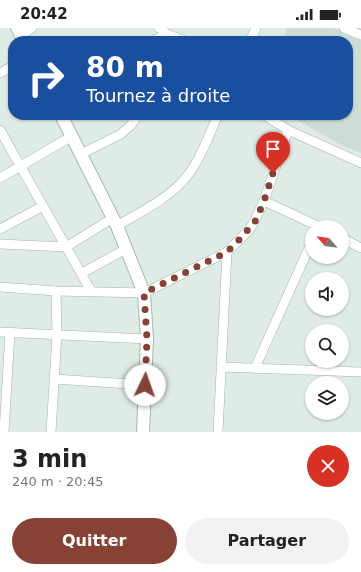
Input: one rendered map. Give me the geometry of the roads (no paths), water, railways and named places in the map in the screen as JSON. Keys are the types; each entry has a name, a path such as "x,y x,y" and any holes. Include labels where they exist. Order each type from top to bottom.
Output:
{"street":[{"path":"21,34 32,28"},
{"path":"344,28 361,36"},
{"path":"163,31 174,36"},
{"path":"64,120 115,222 144,293 147,339 143,432"},
{"path":"81,154 121,134 134,120"},
{"path":"0,244 66,247 172,192 183,182 199,156 216,120"},
{"path":"272,120 288,130 361,163"},
{"path":"0,130 82,273 91,292"},
{"path":"0,287 56,291 144,293 227,252 249,230 256,220 288,130"},
{"path":"0,178 72,136"},
{"path":"264,201 305,220"},
{"path":"0,229 43,206"},
{"path":"349,242 361,248"},
{"path":"82,273 126,249"},
{"path":"218,432 227,252"},
{"path":"255,368 305,257"},
{"path":"51,432 57,334 56,291"},
{"path":"0,332 147,339"},
{"path":"4,432 10,332"},
{"path":"221,367 361,372"},
{"path":"54,378 145,385"}]}
